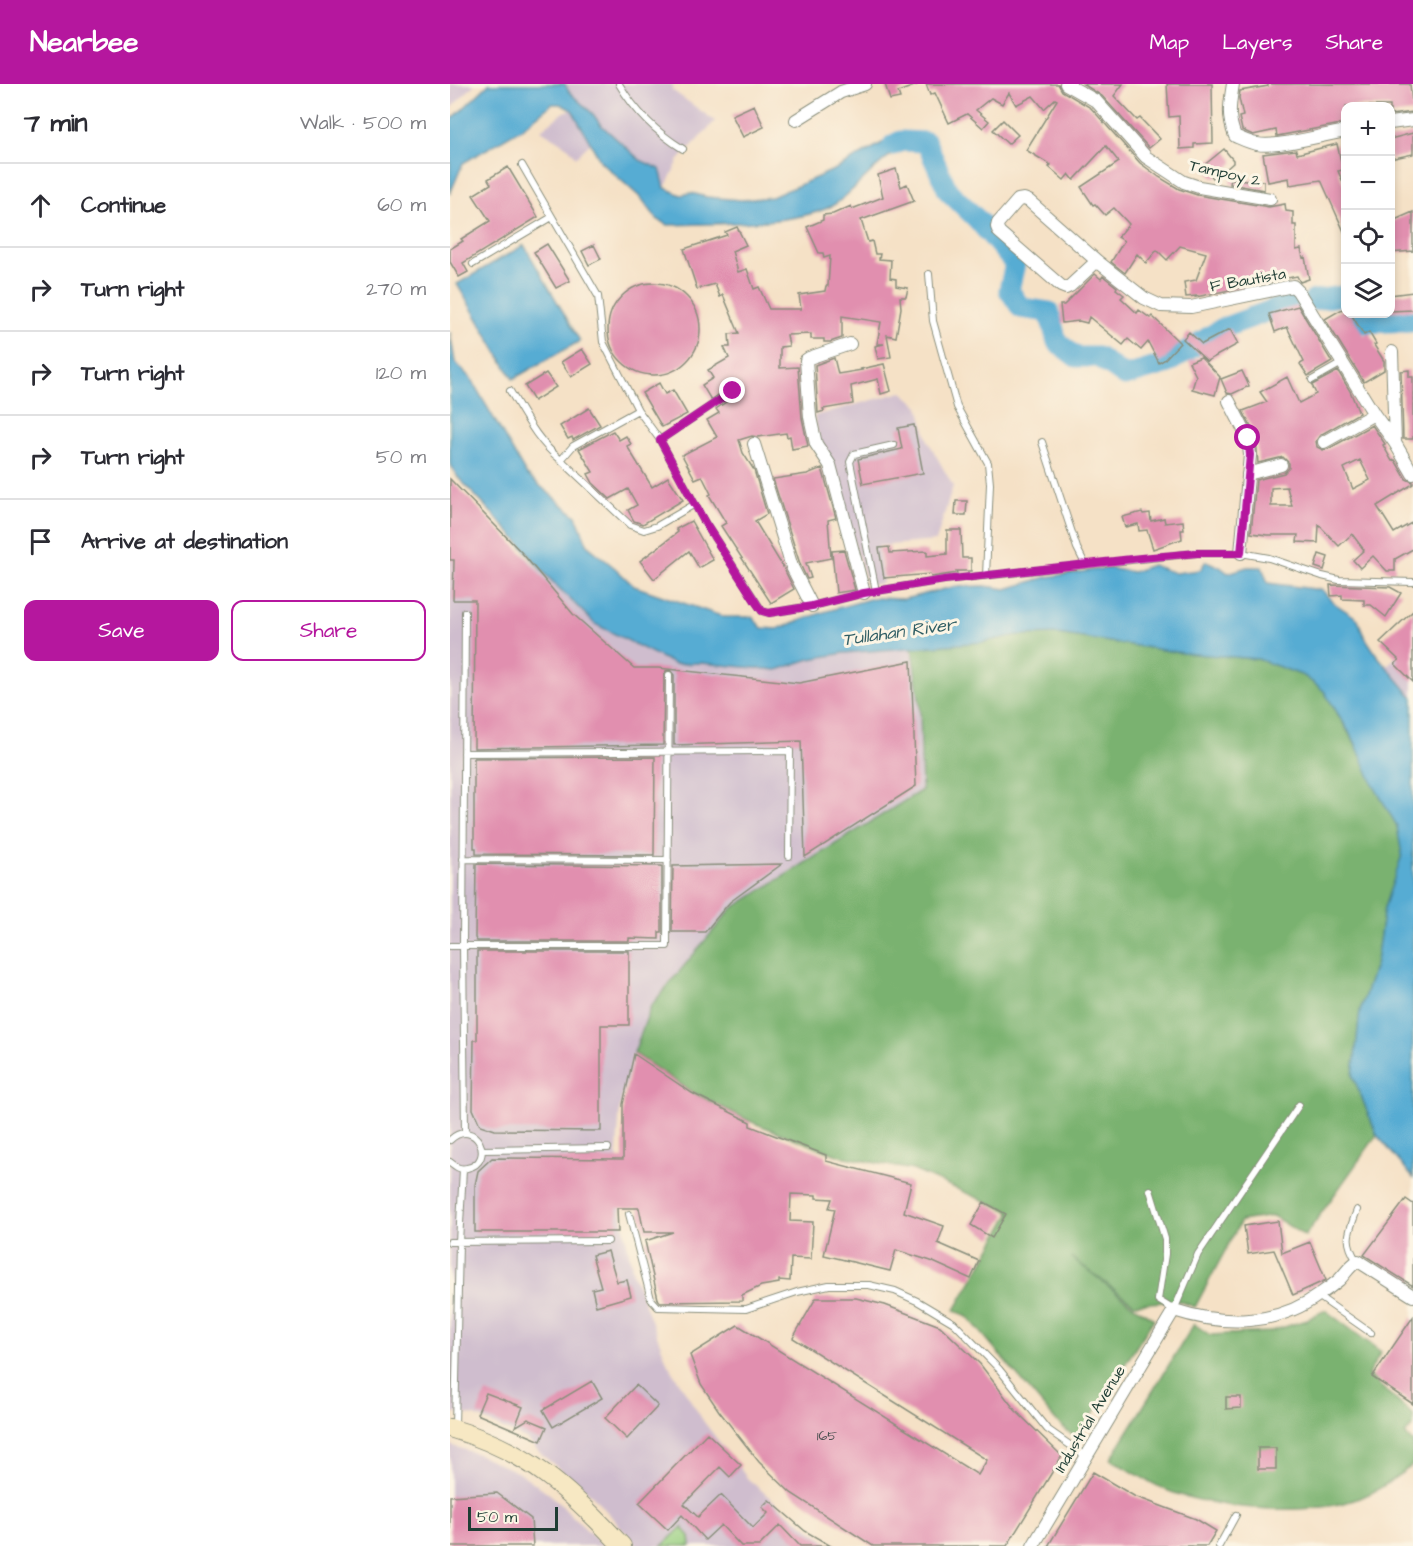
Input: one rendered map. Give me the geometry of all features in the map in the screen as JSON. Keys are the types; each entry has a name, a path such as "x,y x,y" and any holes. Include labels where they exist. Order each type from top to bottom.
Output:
{"main road":[{"path":"452,1429 513,1453 543,1471 580,1501 622,1546"}],"street":[{"path":"796,120 841,92 865,84"},
{"name":"Tampoy 2","path":"1066,84 1096,100 1146,157 1184,182 1199,187 1270,199"},
{"path":"1233,84 1229,122 1235,136 1256,144 1272,144 1341,133"},
{"path":"1395,122 1413,120"},
{"name":"F Bautista","path":"1096,261 1070,286 1066,288 1060,286 999,232 998,223 1018,200 1029,201 1096,261 1144,298 1161,306 1191,307 1293,286 1413,474"},
{"path":"850,344 807,358 806,369 810,417 816,444 830,465 870,592"},
{"path":"1392,352 1395,443"},
{"path":"1229,400 1248,438 1250,455 1241,553"},
{"path":"1324,442 1374,414"},
{"path":"754,444 768,483 792,567 812,606"},
{"path":"1248,474 1281,465"},
{"path":"1174,1310 1213,1320 1247,1321 1272,1316 1296,1308 1318,1296 1357,1261 1413,1296"},
{"name":"Industrial Avenue","path":"1033,1546 1174,1310"}],"lane":[{"path":"619,84 642,116 668,141 683,149"},
{"path":"522,165 598,296 603,342 638,410 660,440 711,532 762,611 769,613 812,606 870,592 986,576 1197,553 1241,553 1269,558 1339,580 1413,582"},
{"path":"472,264 552,217"},
{"path":"929,274 933,321 957,407 988,462 990,484 986,576"},
{"path":"1312,380 1342,363"},
{"path":"510,391 547,449 630,525 644,530 657,526 695,504"},
{"path":"660,440 733,391"},
{"path":"561,460 573,447 638,410"},
{"path":"1042,442 1077,548 1085,564"},
{"path":"870,592 850,462 854,454 894,445"},
{"path":"465,612 463,859 465,1133"},
{"path":"450,946 668,946 669,675"},
{"path":"464,753 790,751 789,856"},
{"path":"463,859 668,860"},
{"path":"1150,1190 1165,1239 1158,1300 1174,1310 1198,1254 1299,1105"},
{"path":"450,1140 458,1134 472,1135 478,1140 482,1150 479,1162 473,1167 463,1169 450,1162"},
{"path":"482,1150 608,1148"},
{"path":"452,1429 463,1169"},
{"path":"1357,1210 1347,1238 1349,1249 1357,1261"},
{"path":"629,1214 651,1299 658,1307 746,1309 797,1292 829,1285 869,1285 895,1291 918,1300 954,1323 999,1369 1047,1429 1087,1457"},
{"path":"450,1242 608,1241"},
{"path":"1318,1296 1371,1333"},
{"path":"1219,1546 1236,1515"}],"shaded area":[{"path":"450,84 475,84 450,109"},
{"path":"565,84 673,84 672,90 715,121 679,160 665,188 660,169 640,160 600,124 593,114 569,92"},
{"path":"574,109 598,136 576,157 569,148 541,130 564,112"},
{"path":"902,392 919,406 928,441 953,486 936,541 878,546 883,583 868,585 820,443 814,416"},
{"path":"450,479 595,624 674,664 701,663 749,667 844,653 912,648 920,706 923,790 731,909 651,1006 634,1053 620,1106 617,1150 621,1212 633,1273 668,1364 704,1422 748,1479 828,1543 826,1546 637,1546 593,1496 541,1454 528,1440 475,1416 450,1412"},
{"path":"1413,642 1413,698 1385,667"},
{"path":"450,1445 478,1454 523,1475 551,1495 603,1546 450,1546"}],"green space":[{"path":"1058,634 1183,653 1258,659 1304,676 1324,691 1360,752 1374,786 1397,826 1403,855 1384,908 1376,962 1360,1011 1353,1076 1377,1135 1305,1236 1273,1216 1241,1221 1195,1307 1179,1301 1134,1304 1071,1257 1132,1305 1154,1319 1077,1439 1055,1420 969,1318 955,1310 1011,1212 913,1170 840,1156 754,1123 692,1092 634,1053 651,1006 731,909 922,790 920,706 912,648 983,642 1017,635"},
{"path":"1325,1310 1381,1352 1368,1375 1413,1415 1413,1426 1405,1434 1413,1443 1413,1465 1371,1493 1350,1501 1299,1509 1272,1509 1217,1503 1171,1492 1111,1459 1194,1324 1210,1335 1269,1332 1306,1320"},
{"path":"682,1527 690,1536 691,1546 662,1546"}],"water":[{"path":"489,84 565,84 569,92 593,114 600,124 640,160 660,169 665,188 681,195 691,193 741,200 772,197 838,168 889,139 908,134 923,136 920,146 909,146 887,158 844,197 819,211 778,220 667,225 657,219 642,199 601,162 572,110 560,104 552,104 521,129 463,163 450,194 450,121"},
{"path":"524,245 580,341 513,379 457,284"},
{"name":"Tullahan River","path":"450,332 455,362 471,379 526,474 576,516 588,546 634,586 724,617 752,617 762,628 777,629 873,598 904,599 953,587 985,586 1006,589 1047,577 1107,568 1133,572 1152,565 1175,573 1200,570 1206,561 1228,573 1247,567 1262,567 1268,583 1322,590 1334,603 1358,619 1363,634 1376,654 1413,698 1413,1178 1377,1135 1353,1076 1360,1011 1376,962 1384,908 1402,855 1397,826 1374,786 1354,740 1324,691 1304,676 1258,659 1183,653 1058,634 1017,635 983,642 844,653 810,659 777,670 701,663 674,664 595,624 545,574 516,539 457,476 450,463"}],"building":[{"path":"885,84 917,85 898,92 900,98 890,100"},
{"path":"926,84 1058,84 1062,91 1091,108 1140,163 1179,189 1197,195 1269,207 1285,204 1286,211 1293,212 1293,225 1296,225 1296,250 1301,249 1303,258 1305,257 1309,279 1300,282 1297,276 1196,297 1186,297 1184,282 1196,280 1206,253 1180,246 1167,260 1157,250 1146,263 1137,254 1125,273 1111,262 1124,241 1118,237 1129,224 1114,208 1105,215 1095,204 1093,205 1081,187 1119,162 1106,146 1074,180 1069,174 1064,180 1049,167 1051,165 1026,150 1057,100 1055,99 1044,109 1033,96 1016,105 1009,93 1002,104 991,98 976,110 989,121 983,128 967,114 949,123 935,93 930,95"},
{"path":"1083,84 1123,84 1114,96 1137,120 1140,118 1160,139 1149,148 1102,96"},
{"path":"1167,84 1212,84 1213,143 1194,144 1194,148 1180,149 1179,116 1169,117"},
{"path":"1268,84 1410,84 1413,112 1395,114 1395,102 1341,102 1341,124 1277,136 1276,130 1253,135 1242,130 1239,117 1243,116 1239,98 1240,91 1268,86"},
{"path":"754,105 764,127 743,137 732,115"},
{"path":"1003,120 1018,135 1008,144 993,130"},
{"path":"1413,133 1413,154 1395,158 1395,138"},
{"path":"1337,144 1341,161 1341,170 1338,171 1341,178 1341,225 1321,180 1290,185 1289,178 1268,182 1263,154 1296,150 1297,154"},
{"path":"1224,149 1233,163 1213,178 1203,166"},
{"path":"508,167 538,217 463,263 468,272 459,277 450,262 450,249 463,241 461,239 490,221 473,195 491,184 488,179"},
{"path":"896,169 901,187 907,184 914,201 861,220 868,242 872,241 875,254 880,254 879,259 891,260 890,278 896,279 896,286 908,288 906,297 900,297 901,308 896,337 887,335 891,357 878,359 875,346 884,344 877,344 881,322 842,316 842,338 830,342 824,342 824,339 811,339 811,334 787,335 789,346 780,347 780,368 798,367 802,418 808,446 792,449 790,436 787,437 786,433 752,436 739,440 743,453 754,470 767,514 755,521 794,589 771,603 721,526 726,523 709,495 711,494 702,476 695,479 682,455 717,437 707,420 719,413 716,409 736,395 738,390 735,386 731,386 711,400 702,385 713,378 708,370 729,358 724,347 730,347 729,334 739,333 723,295 720,297 715,284 697,289 684,249 727,235 725,232 737,227 746,245 732,251 738,272 747,269 754,289 759,287 769,309 801,309 799,295 825,291 828,286 830,256 824,258 823,253 819,253 807,227 823,220 823,215 833,214 851,206 852,209 883,197 878,175"},
{"path":"1231,179 1264,181 1264,190 1230,184"},
{"path":"1413,212 1413,251 1395,253 1395,220"},
{"path":"547,244 570,281 556,288 534,252"},
{"path":"594,245 601,259 589,265 582,251"},
{"path":"1095,274 1101,279 1103,276 1117,287 1116,289 1124,295 1121,298 1137,313 1139,310 1150,318 1152,316 1180,343 1164,360 1159,363 1148,342 1141,350 1128,339 1123,345 1089,317 1087,323 1079,321 1062,323 1060,305 1064,305"},
{"path":"645,283 663,283 680,290 693,303 700,320 700,338 693,355 680,368 663,375 645,375 628,368 615,355 608,338 608,320 615,303 628,290"},
{"path":"1413,292 1413,310 1395,311 1395,294"},
{"path":"1298,306 1332,362 1308,376 1300,364 1304,362 1287,327 1275,332 1269,314"},
{"path":"1341,310 1341,318 1353,318 1364,335 1369,332 1384,361 1384,370 1364,382 1325,319"},
{"path":"1230,329 1238,344 1207,361 1183,339 1189,332 1202,344"},
{"path":"582,349 592,364 571,377 561,362"},
{"path":"1201,357 1220,377 1215,395 1192,389 1196,376 1189,362"},
{"path":"834,358 838,374 884,364 891,391 881,394 878,379 851,386 853,404 823,409 824,411 818,413 815,365"},
{"path":"1409,370 1409,377 1413,377 1413,439 1403,439 1401,371"},
{"path":"1242,371 1249,386 1232,394 1227,393 1221,379"},
{"path":"1338,371 1359,413 1320,435 1316,441 1317,447 1323,450 1328,449 1372,425 1385,444 1383,445 1392,461 1395,460 1406,479 1413,482 1377,506 1394,533 1413,522 1413,549 1395,559 1395,571 1387,571 1373,556 1360,568 1353,560 1364,550 1352,534 1339,546 1319,525 1318,543 1297,542 1298,535 1251,533 1256,480 1284,473 1289,468 1289,463 1283,457 1258,463 1256,437 1243,411 1267,402 1260,392 1287,377 1299,403 1316,394 1312,385","holes":["1360,460 1370,480 1353,489 1344,468","1287,487 1292,506 1271,506 1271,488"]},
{"path":"546,373 556,387 534,401 525,386"},
{"path":"659,383 665,394 673,390 687,414 662,427 642,393"},
{"path":"589,408 600,425 573,440 572,437 568,439 560,426"},
{"path":"914,425 923,473 863,484 858,459 902,449 898,428"},
{"path":"613,431 619,440 626,436 631,444 627,446 652,487 668,477 683,500 643,524 634,521 628,510 637,505 628,489 610,499 593,483 588,474 593,472 579,449"},
{"path":"822,468 836,518 828,520 831,558 806,563 811,578 807,579 773,479 807,474"},
{"path":"450,479 522,553 573,614 634,668 658,668 799,683 911,661 916,786 805,857 801,741 674,745 674,675 670,670 664,675 663,745 474,748 475,600 453,600 454,560 450,560"},
{"path":"956,501 967,501 966,515 955,515"},
{"path":"1142,512 1143,514 1150,513 1151,521 1164,518 1165,523 1183,521 1182,539 1153,549 1147,530 1139,531 1138,524 1125,527 1122,517"},
{"path":"691,521 713,560 699,568 689,551 654,579 640,561 678,532 676,529"},
{"path":"947,530 961,530 962,558 971,558 971,571 956,571 957,573 931,577 930,574 884,578 879,548 889,547 890,553 927,551 927,556 947,554"},
{"path":"844,550 855,590 836,593 832,551"},
{"path":"1319,554 1328,557 1324,570 1315,567"},
{"path":"1330,585 1390,587 1401,593 1386,617 1371,605 1364,605 1364,600 1342,599 1342,595 1331,596"},
{"path":"1413,611 1413,682 1395,664 1399,660 1380,642"},
{"path":"655,757 654,855 476,854 476,848 474,848 474,758"},
{"path":"476,864 662,866 662,932 659,932 659,939 629,938 629,941 477,941 475,938"},
{"path":"782,864 730,902 705,932 672,932 673,866"},
{"path":"477,951 629,951 629,1025 601,1025 601,1131 495,1130 480,1125 473,1109 474,1040 477,1040"},
{"path":"634,1054 692,1093 750,1122 750,1126 826,1155 826,1161 911,1183 904,1212 944,1226 938,1243 979,1261 971,1279 931,1261 896,1250 890,1271 824,1255 835,1209 829,1208 832,1199 816,1198 816,1195 791,1194 790,1221 813,1222 811,1259 791,1258 790,1281 779,1280 779,1283 761,1286 742,1295 742,1301 660,1302 645,1241 673,1232 644,1232 639,1208 617,1208 618,1232 475,1232 475,1185 478,1171 492,1158 623,1159 623,1104"},
{"path":"1406,1199 1413,1204 1413,1286 1364,1255"},
{"path":"984,1202 1006,1214 992,1238 971,1225"},
{"path":"1278,1221 1282,1253 1310,1242 1326,1280 1293,1295 1274,1250 1248,1254 1244,1226"},
{"path":"608,1251 617,1282 627,1280 631,1296 596,1306 592,1289 601,1287 592,1255"},
{"path":"816,1298 856,1298 885,1305 940,1326 980,1364 1015,1410 1062,1456 1007,1546 873,1546 791,1493 759,1462 719,1411 701,1384 690,1355 738,1325 978,1475 987,1460 793,1338"},
{"path":"1413,1317 1413,1404 1372,1377"},
{"path":"592,1381 602,1398 553,1427 543,1410"},
{"path":"636,1385 658,1406 627,1439 605,1418"},
{"path":"486,1393 523,1407 515,1427 528,1419 547,1427 541,1441 477,1414"},
{"path":"1226,1397 1241,1397 1241,1408 1226,1409"},
{"path":"707,1433 741,1465 730,1477 720,1467 684,1504 698,1517 721,1495 753,1528 768,1513 762,1507 769,1500 805,1531 831,1546 800,1546 780,1525 759,1546 741,1546 721,1525 705,1540 682,1515 668,1530 639,1503"},
{"path":"1258,1448 1276,1448 1276,1469 1258,1469"},
{"path":"1093,1472 1134,1496 1196,1519 1216,1531 1207,1546 1048,1546"},
{"path":"497,1493 531,1519 533,1546 450,1546 450,1496"}],"waterway":[{"path":"893,145 901,141 926,142 948,191 977,219 1015,264 1009,290 1021,308 1049,312 1057,342 1076,357 1098,357 1125,376 1166,364 1223,328 1282,306 1297,303"},
{"path":"1314,300 1341,296"},
{"path":"1358,318 1361,323 1413,321"}],"route":[{"path":"733,391 660,440 705,523 757,604 762,611 769,613 812,606 864,593 944,580 1141,558 1197,553 1241,553 1250,455 1248,438"}]}
